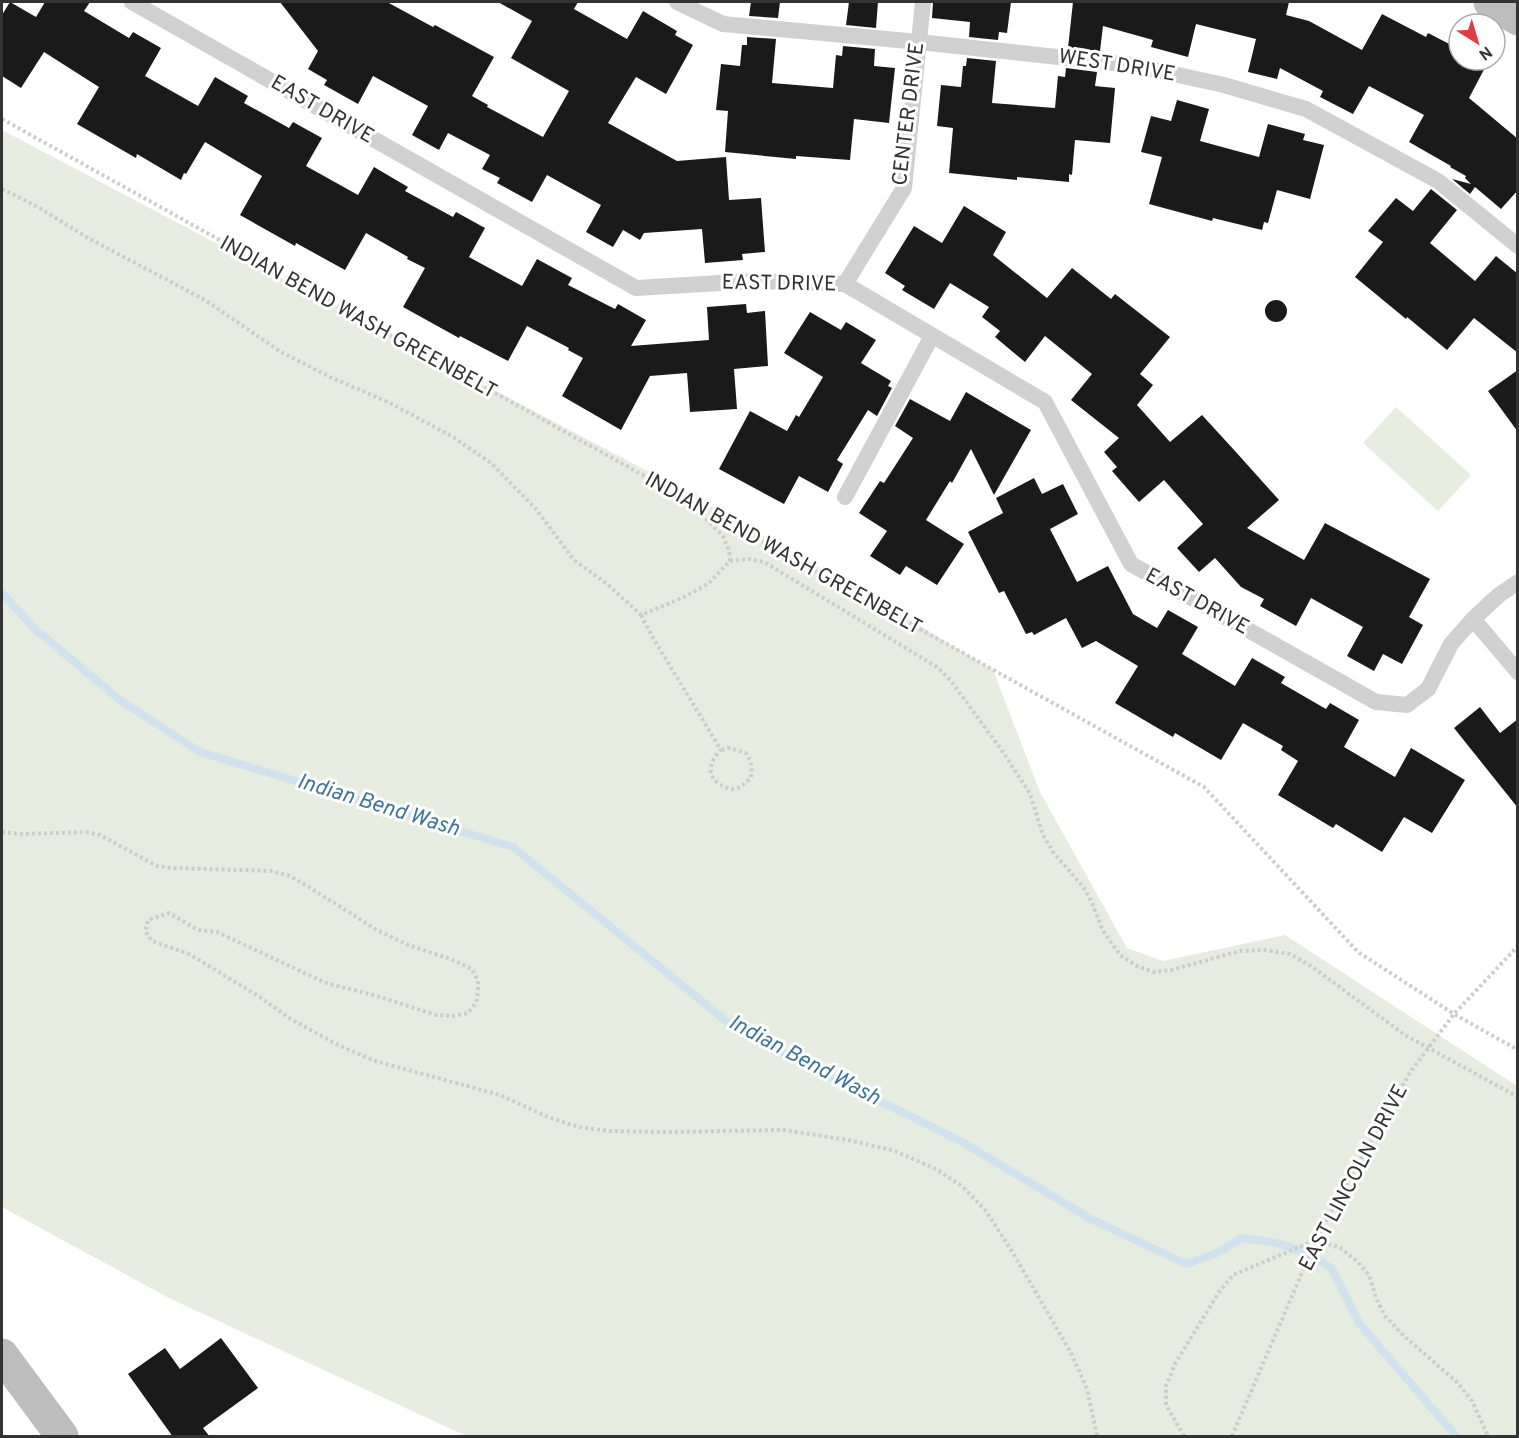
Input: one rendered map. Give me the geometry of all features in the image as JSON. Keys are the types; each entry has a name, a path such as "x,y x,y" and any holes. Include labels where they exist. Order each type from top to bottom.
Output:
{"main road":[{"path":"1490,2 1518,19"},
{"path":"2,1355 62,1437"}],"lane":[{"name":"EAST DRIVE","path":"133,2 636,288 754,281 845,284 1045,402 1131,564 1376,702 1407,705 1428,689 1451,644 1473,619"},
{"name":"WEST DRIVE","path":"677,2 723,24 1132,65 1224,85 1306,109 1438,182 1518,246"},
{"name":"CENTER DRIVE","path":"845,284 904,188 923,2"},
{"path":"845,497 933,336"},
{"path":"1518,582 1498,595 1473,619 1518,672"}],"path":[{"name":"INDIAN BEND WASH GREENBELT","path":"2,119 1204,787 1358,952 1454,1014 1518,1050"},
{"path":"2,189 38,207 88,238 206,300 281,352 330,377 390,403 453,437 490,464 536,509 574,560 607,584 641,615 722,750"},
{"path":"694,491 696,509 723,536 729,550 730,561"},
{"path":"641,615 708,584 730,561 749,559 764,562 937,667 951,681 1003,752 1030,794 1043,835 1053,852 1084,888 1103,930 1120,955 1137,966 1153,972 1240,951 1265,950 1290,954 1311,966 1405,1035 1518,1097"},
{"path":"730,748 746,753 752,763 751,778 736,789 728,788 714,780 711,772 715,756 722,750 730,748"},
{"path":"2,832 21,834 86,831 100,835 157,866 271,871 290,876 377,930 408,945 472,969 478,981 476,1003 468,1013 453,1016 436,1015 326,983 217,932 198,930 169,913 148,920 145,931 152,941 189,954 289,1018 338,1045 375,1061 500,1095 548,1117 578,1127 610,1131 665,1132 783,1130 848,1140 895,1151 936,1169 963,1187 986,1211 1012,1253 1071,1353 1087,1389 1097,1437"},
{"name":"EAST LINCOLN DRIVE","path":"1232,1437 1316,1240 1411,1071 1454,1014 1518,946"},
{"path":"1184,1437 1166,1405 1166,1386 1175,1364 1219,1292 1233,1275 1316,1240 1340,1248 1357,1261 1369,1275 1376,1298 1385,1316 1405,1337 1458,1383 1472,1401 1488,1437"}],"shaded area":[{"path":"2,130 668,482 877,600 993,670 1040,792 1127,948 1163,961 1285,935 1517,1086 1517,1436 466,1436 169,1298 2,1207"},
{"path":"1396,407 1471,475 1438,511 1363,443"}],"building":[{"path":"10,2 36,17 45,2 90,2 84,11 129,38 133,32 161,48 145,76 198,106 215,77 248,96 244,103 289,128 293,122 322,138 306,166 358,195 374,167 408,187 405,191 453,217 456,212 485,228 469,257 522,286 537,259 572,278 568,285 615,309 618,304 646,320 631,346 709,340 707,307 746,304 747,313 765,311 768,366 734,369 737,409 690,412 687,373 650,376 621,430 562,396 583,358 568,350 569,348 527,326 508,361 460,336 459,338 403,307 425,268 366,233 345,270 296,243 295,246 240,215 262,176 205,142 181,180 137,154 136,158 77,124 99,87 44,52 21,88 2,76 2,15"},
{"path":"280,2 387,2 433,27 435,25 494,57 472,96 488,105 487,107 543,137 569,91 511,58 532,21 498,2 578,2 574,9 627,39 643,11 677,31 675,35 693,45 666,94 636,77 608,123 677,161 726,157 729,200 761,198 765,252 742,254 743,260 705,263 702,229 644,233 640,240 623,230 613,247 586,232 601,205 547,175 532,202 497,183 500,178 482,169 490,155 448,133 439,150 412,135 428,106 373,76 358,104 324,85 327,80 308,69 318,51"},
{"path":"751,2 780,2 778,18 749,16"},
{"path":"849,2 878,2 876,28 846,25"},
{"path":"933,2 1011,2 1007,33 999,32 998,40 969,37 970,22 932,18"},
{"path":"1073,2 1289,2 1286,15 1309,21 1362,50 1382,14 1426,37 1428,33 1447,43 1447,72 1483,72 1469,98 1518,139 1518,190 1501,209 1475,187 1470,194 1452,179 1471,184 1465,178 1466,176 1409,142 1424,115 1369,86 1353,114 1320,97 1323,91 1280,68 1277,79 1248,72 1256,39 1196,24 1188,57 1151,47 1153,40 1103,26 1100,51 1068,48"},
{"path":"747,37 776,39 772,83 833,88 836,55 842,56 843,46 875,49 874,66 895,68 889,123 854,119 850,160 796,156 796,159 725,152 728,111 716,110 721,64 740,66 742,45 747,45"},
{"path":"967,58 996,61 992,103 1055,108 1058,76 1065,77 1066,68 1097,72 1095,86 1115,88 1110,143 1075,140 1072,175 1069,174 1069,182 1017,177 1017,180 949,173 953,128 937,126 941,85 961,87 963,66 966,66"},
{"path":"1177,100 1209,109 1200,141 1259,157 1268,124 1305,134 1303,140 1324,145 1310,199 1277,190 1268,223 1264,222 1262,230 1213,218 1212,221 1149,204 1162,157 1141,152 1151,116 1171,121"},
{"path":"1431,189 1457,210 1430,243 1475,281 1496,256 1518,274 1518,353 1474,318 1447,350 1355,277 1383,242 1368,231 1396,198 1413,211"},
{"path":"964,206 1006,232 993,255 1047,298 1072,268 1111,299 1115,294 1170,337 1140,374 1153,385 1137,405 1170,442 1202,415 1279,500 1247,528 1304,560 1325,523 1430,579 1409,617 1423,625 1402,664 1383,654 1374,671 1347,656 1363,627 1311,598 1296,626 1260,606 1264,599 1241,587 1215,558 1199,572 1177,548 1203,524 1164,480 1139,502 1112,471 1117,467 1104,452 1119,438 1071,400 1092,374 1045,336 1025,362 995,337 1000,331 982,317 989,307 950,283 934,309 902,290 905,286 885,273 914,226 942,243"},
{"path":"1276,300 1284,303 1287,311 1284,319 1276,322 1268,319 1265,311 1268,303"},
{"path":"810,312 841,330 846,322 876,340 861,363 891,381 888,386 892,388 877,416 868,410 837,460 843,464 828,492 799,476 784,504 719,469 750,411 787,431 796,415 799,417 823,377 784,353"},
{"path":"1518,370 1518,432 1488,391"},
{"path":"966,392 1031,430 994,495 971,449 952,483 950,481 926,520 964,544 937,585 906,566 900,575 870,556 887,531 859,513 880,481 884,483 913,438 895,426 910,399 950,421"},
{"path":"1034,478 1042,494 1063,484 1078,514 1050,529 1077,582 1108,566 1133,614 1157,628 1168,610 1198,627 1182,654 1235,686 1252,658 1285,677 1281,683 1326,709 1330,703 1359,720 1344,747 1395,777 1411,748 1465,780 1432,833 1404,817 1382,852 1336,824 1333,828 1278,795 1298,761 1281,750 1283,746 1243,723 1221,760 1175,733 1173,737 1115,703 1138,666 1096,641 1082,648 1066,618 1034,635 1032,632 1026,634 1004,591 999,593 968,532 1003,513 996,498"},
{"path":"1480,707 1500,733 1518,719 1518,808 1454,728"},
{"path":"221,1338 258,1388 203,1428 210,1437 173,1437 128,1374 165,1348 180,1369"}],"waterway":[{"name":"Indian Bend Wash","path":"2,593 35,629 120,700 200,752 513,847 737,1030 964,1143 1091,1219 1186,1264 1215,1254 1242,1238 1277,1243 1310,1254 1332,1269 1359,1323 1456,1436"}]}
